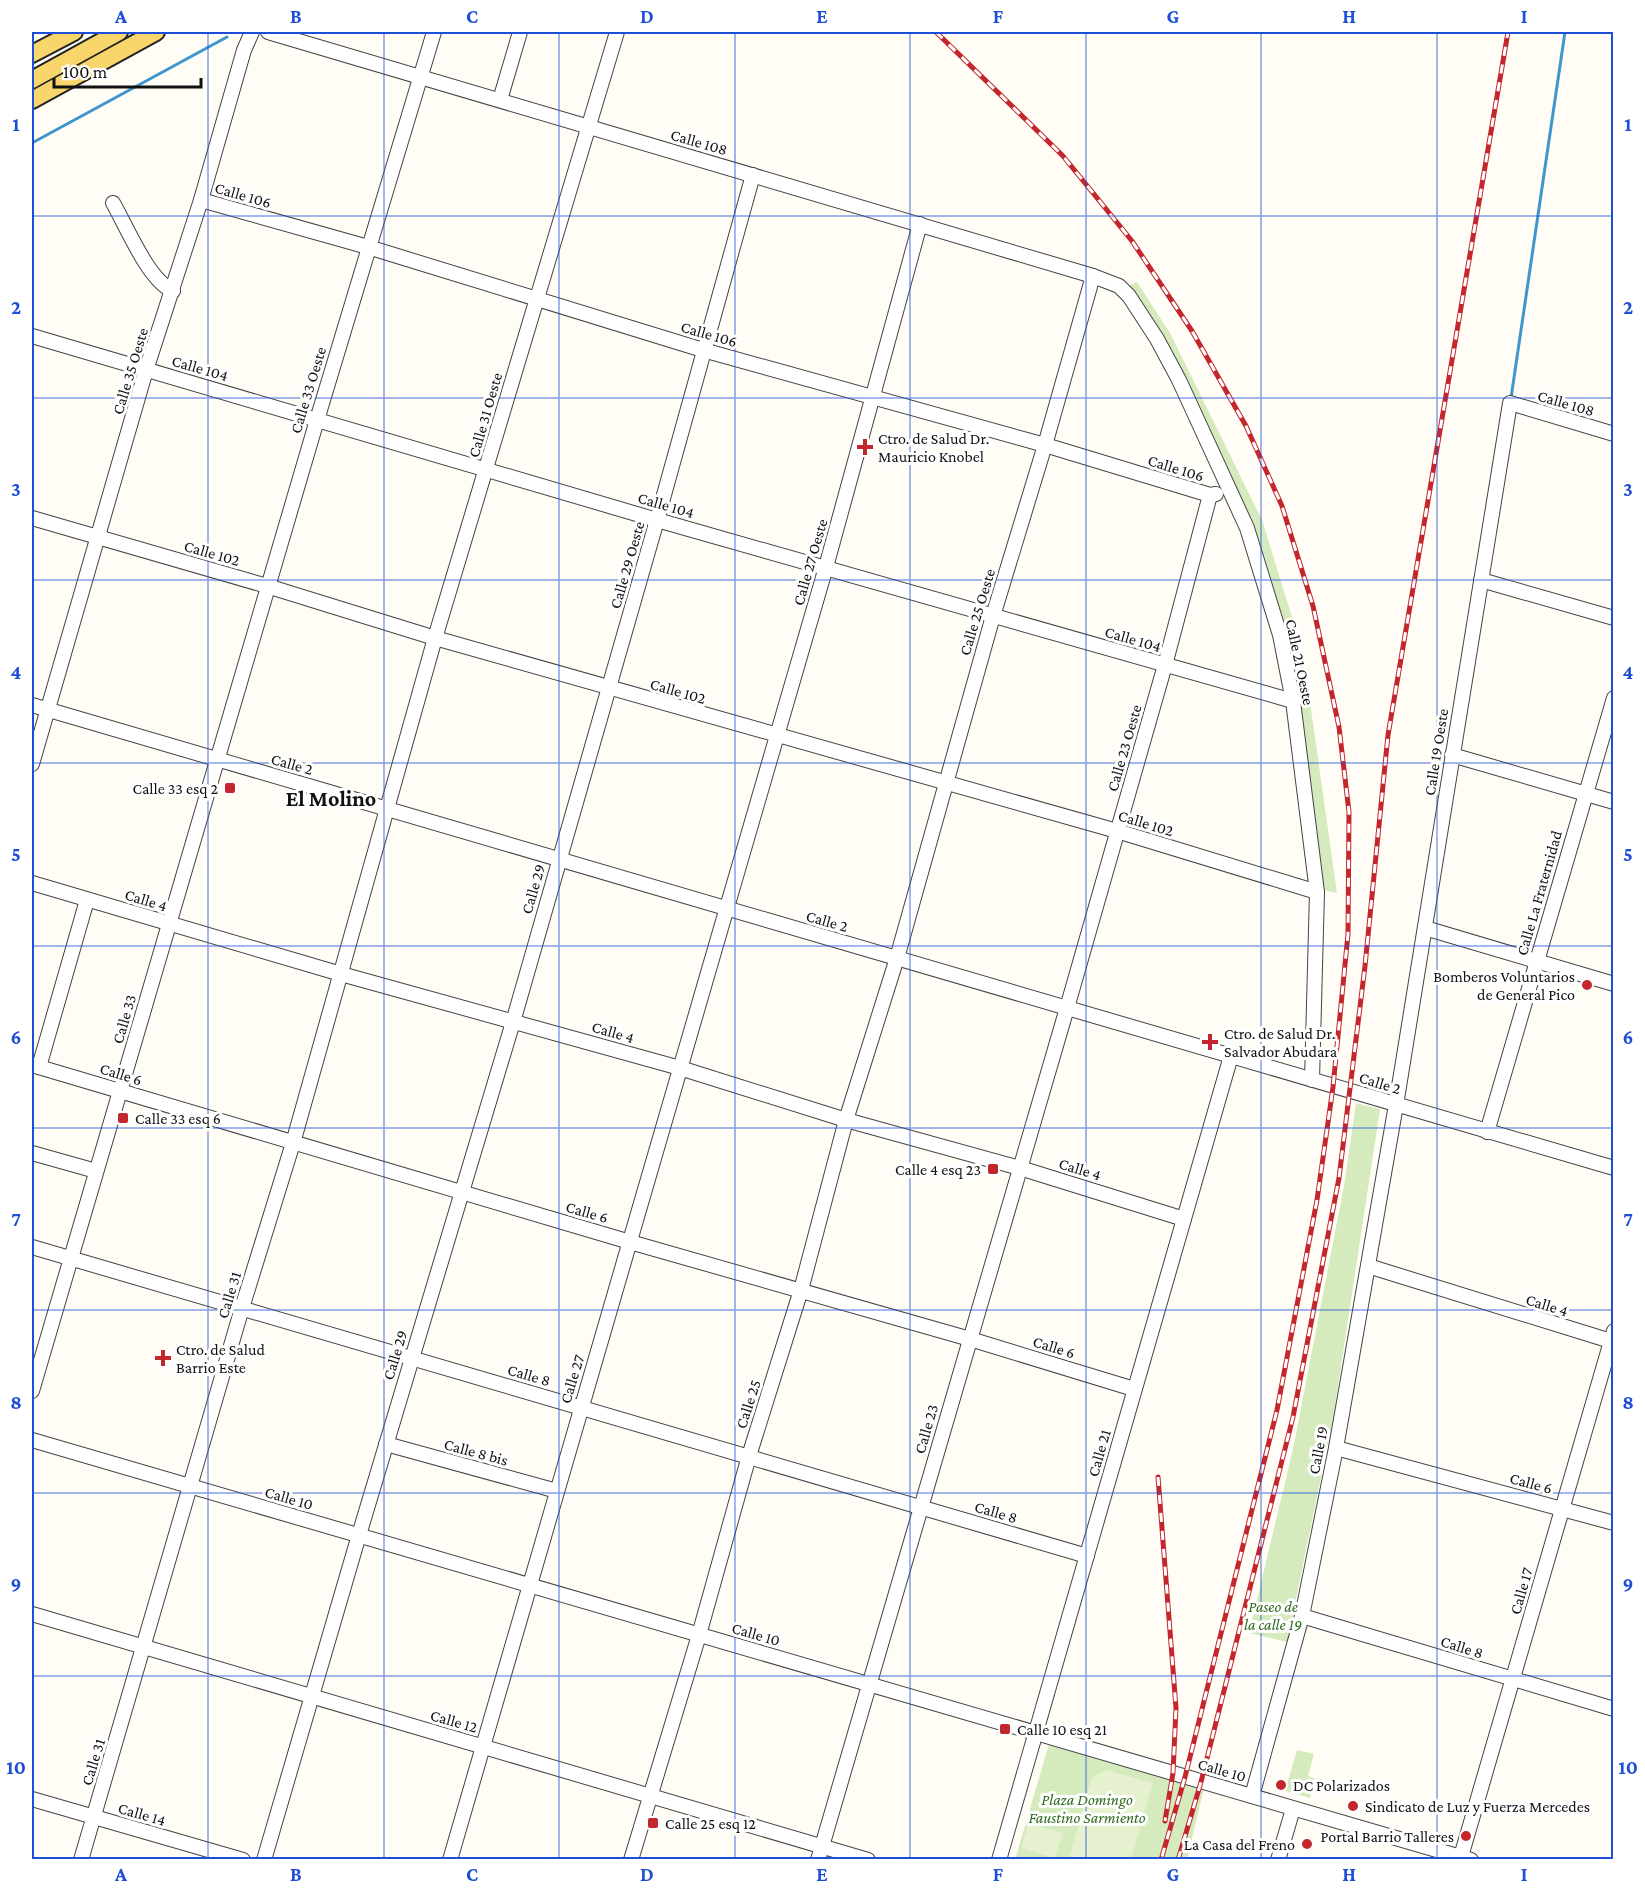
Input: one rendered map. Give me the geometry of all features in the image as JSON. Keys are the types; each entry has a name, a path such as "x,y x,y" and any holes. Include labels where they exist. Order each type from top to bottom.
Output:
{"main road":[{"path":"32,54 74,32"},
{"path":"32,80 119,32"},
{"path":"32,100 156,32"}],"street":[{"name":"Calle 108","path":"268,32 920,224 1093,276 1119,286"},
{"name":"Calle 33 Oeste","path":"216,759 434,32"},
{"path":"500,99 520,32"},
{"name":"Calle 31 Oeste","path":"388,809 435,638 617,32"},
{"name":"Calle 35 Oeste","path":"32,764 146,370 201,200 248,36"},
{"name":"Calle 29 Oeste","path":"558,859 657,520 753,175"},
{"name":"Calle 106","path":"201,200 369,247 704,350 1045,445 1210,495"},
{"path":"113,203 151,271 164,287 173,291"},
{"name":"Calle 27 Oeste","path":"728,909 826,567 920,224"},
{"name":"Calle 25 Oeste","path":"897,958 945,782 1093,276"},
{"name":"Calle 21 Oeste","path":"1119,286 1129,296 1157,339 1230,492 1246,528 1280,635 1293,701 1317,892 1312,1080"},
{"name":"Calle 104","path":"32,336 657,520 1293,701"},
{"name":"Calle 108","path":"1510,403 1614,434"},
{"name":"Calle 19 Oeste","path":"1396,1105 1510,403"},
{"path":"1210,495 1230,492"},
{"name":"Calle 23 Oeste","path":"1067,1008 1165,665 1210,495"},
{"name":"Calle 102","path":"32,518 267,586 435,638 1117,831 1317,892"},
{"path":"1481,580 1614,618"},
{"name":"Calle La Fraternidad","path":"1487,1132 1614,699"},
{"name":"Calle 2","path":"32,705 1614,1168"},
{"path":"1452,755 1614,802"},
{"name":"Calle 33","path":"32,1391 216,759"},
{"name":"Calle 31","path":"81,1860 192,1487 242,1308 293,1143 388,809"},
{"name":"Calle 29","path":"264,1860 358,1536 513,1022 558,859"},
{"name":"Calle 4","path":"32,883 341,974 680,1068 846,1120 1020,1168 1185,1219"},
{"path":"35,1066 87,900"},
{"name":"Calle 27","path":"450,1860 728,909"},
{"path":"1425,928 1614,984"},
{"name":"Calle 25","path":"631,1860 699,1635 749,1456 801,1290 846,1120 897,958"},
{"name":"Calle 23","path":"820,1853 1067,1008"},
{"name":"Calle 21","path":"999,1860 1231,1056"},
{"name":"Calle 6","path":"35,1066 1134,1389"},
{"name":"Calle 19","path":"1252,1796 1302,1616 1336,1448 1396,1105"},
{"path":"32,1152 96,1171"},
{"name":"Calle 8","path":"32,1247 1087,1556"},
{"name":"Calle 4","path":"1368,1266 1612,1338"},
{"name":"Calle 17","path":"1464,1859 1512,1679 1612,1338"},
{"name":"Calle 10","path":"32,1440 1464,1859"},
{"name":"Calle 8 bis","path":"386,1444 557,1491"},
{"name":"Calle 6","path":"1336,1448 1614,1523"},
{"name":"Calle 12","path":"32,1614 650,1796 820,1853 868,1860"},
{"name":"Calle 8","path":"1302,1616 1614,1709"},
{"name":"Calle 14","path":"32,1799 243,1860"},
{"path":"1278,1860 1293,1809"}],"green space":[{"path":"1137,282 1170,333 1262,520 1296,630 1309,695 1337,893 1324,890 1300,695 1287,632 1253,525 1127,287"},
{"name":"Paseo de la calle 19","path":"1356,1103 1380,1109 1333,1419 1287,1642 1249,1633 1293,1449 1344,1186"},
{"name":"Plaza Domingo Faustino Sarmiento","path":"1049,1744 1204,1788 1187,1859 1015,1860"},
{"path":"1297,1750 1314,1754 1308,1776 1316,1779 1310,1798 1285,1791"},
{"path":"1106,1770 1153,1783 1131,1859 1069,1859 1092,1777"},
{"path":"1029,1823 1063,1833 1055,1858 1021,1848"}],"waterway":[{"path":"1511,398 1565,32"},
{"path":"32,143 227,37"}],"railway":[{"path":"936,32 1063,156 1132,241 1192,331 1246,426 1282,506 1313,606 1339,727 1349,812 1348,934 1333,1087 1317,1200 1277,1410 1185,1777 1161,1860"},
{"path":"1178,1860 1201,1782 1293,1417 1339,1178 1365,966 1388,735 1508,32"},
{"path":"1158,1477 1176,1708 1173,1773 1165,1821"}],"place":[{"name":"Ctro. de Salud Dr. Mauricio Knobel","path":"865,447"},
{"name":"Calle 33 esq 2","path":"230,788"},
{"name":"Bomberos Voluntarios de General Pico","path":"1587,985"},
{"name":"Ctro. de Salud Dr. Salvador Abudara","path":"1210,1042"},
{"name":"Calle 33 esq 6","path":"123,1118"},
{"name":"Calle 4 esq 23","path":"993,1169"},
{"name":"Ctro. de Salud Barrio Este","path":"163,1358"},
{"name":"Calle 10 esq 21","path":"1005,1729"},
{"name":"DC Polarizados","path":"1281,1785"},
{"name":"Sindicato de Luz y Fuerza Mercedes","path":"1353,1806"},
{"name":"Calle 25 esq 12","path":"653,1823"},
{"name":"Portal Barrio Talleres","path":"1466,1836"},
{"name":"La Casa del Freno","path":"1307,1844"}],"district":[{"name":"El Molino","path":"331,798"}]}
